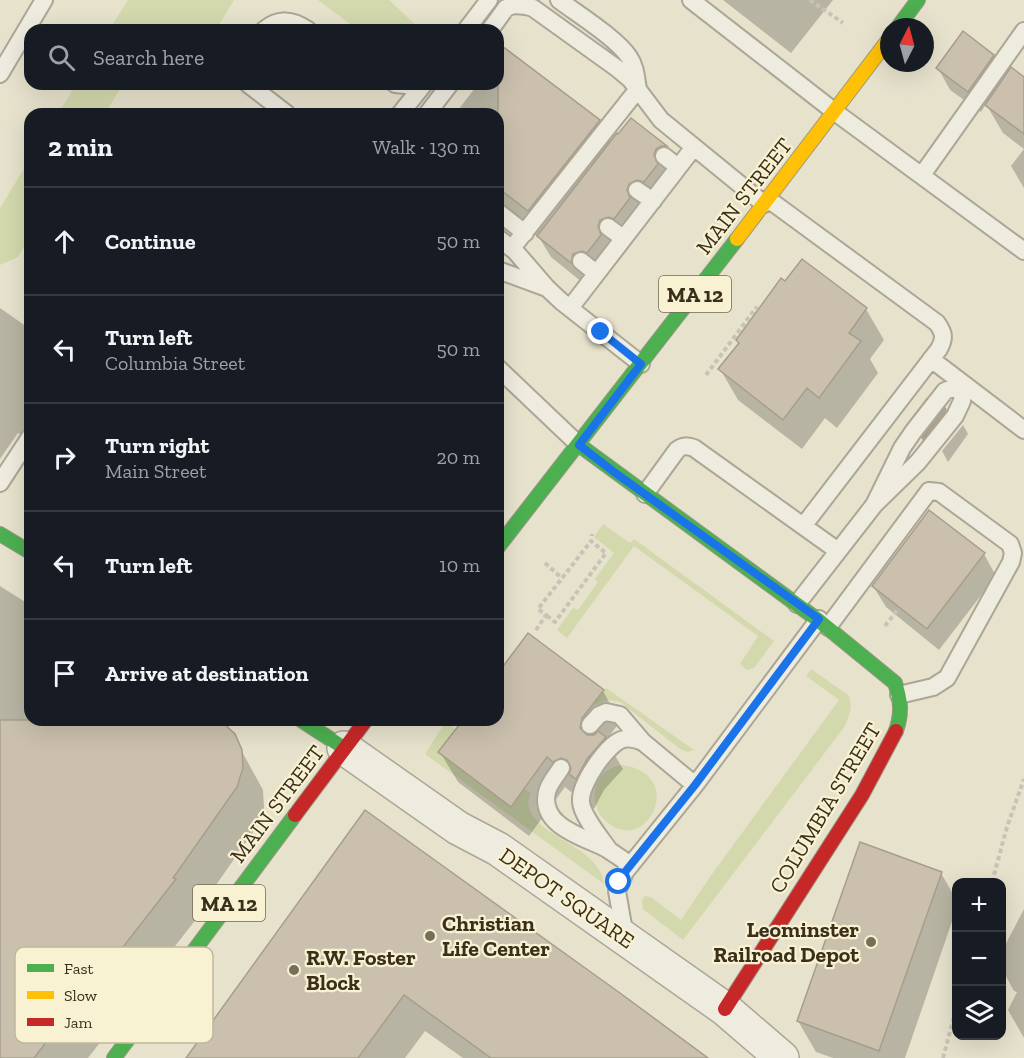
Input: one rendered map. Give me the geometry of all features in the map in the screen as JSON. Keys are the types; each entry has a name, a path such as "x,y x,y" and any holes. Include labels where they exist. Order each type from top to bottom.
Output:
{"main road":[{"path":"905,18 918,0"},
{"name":"MAIN STREET","path":"504,539 560,465 579,445 880,51"},
{"path":"579,445 824,623 895,683 899,695"},
{"path":"0,534 24,548"},
{"name":"COLUMBIA STREET","path":"725,1009 862,795 893,740 901,718 899,695"},
{"path":"310,726 345,748"},
{"name":"MAIN STREET","path":"197,947 362,726"},
{"name":"MAIN STREET","path":"114,1058 125,1043"}],"street":[{"name":"DEPOT SQUARE","path":"345,748 458,828 498,849 725,1009 782,1058"}],"lane":[{"path":"30,24 44,0"},
{"path":"471,24 489,0"},
{"path":"512,248 533,229 593,156 620,121 638,89 634,68 622,48 559,0"},
{"path":"692,0 835,112 1024,251"},
{"path":"495,24 507,8 514,5 533,8 618,69 638,89 661,120 694,147 766,202 937,323 944,333 931,359 804,525"},
{"path":"274,24 279,21 291,21 297,24"},
{"path":"922,176 1024,31"},
{"path":"0,75 24,34"},
{"path":"256,90 279,108"},
{"path":"405,108 419,90"},
{"path":"432,108 445,90"},
{"path":"570,308 694,147"},
{"path":"664,156 678,167"},
{"path":"637,190 652,201"},
{"path":"504,215 533,229"},
{"path":"608,227 623,238"},
{"path":"504,242 512,248 547,288 641,364"},
{"path":"580,261 596,273"},
{"path":"504,272 547,288"},
{"path":"931,359 1024,430"},
{"path":"504,374 579,445"},
{"path":"874,505 902,448 913,432 945,391 963,384"},
{"path":"797,604 874,505 918,462 955,416 961,408 963,384"},
{"path":"0,483 24,446"},
{"path":"645,494 677,450 682,446 694,448 838,551"},
{"path":"626,940 617,891 619,882 929,491 939,492 1010,544 1011,562 947,678 933,687 899,695"},
{"path":"590,725 599,715 606,712 620,715 642,742 695,785"},
{"path":"609,850 580,804 582,787 586,778 618,741 626,738 642,742"},
{"path":"561,768 547,792 546,802 549,813 567,831 609,850 631,865"}],"path":[{"path":"810,0 843,23"},
{"path":"706,375 756,308 758,309"},
{"path":"591,541 606,553 555,622 546,615 538,609 591,541"},
{"path":"545,563 562,578"},
{"path":"536,630 546,615"},
{"path":"993,878 1024,778"},
{"path":"943,1058 952,1027"}],"green space":[{"path":"128,0 234,0 220,24 113,24"},
{"path":"318,0 389,0 415,24 350,24"},
{"path":"72,90 119,90 109,108 62,108"},
{"path":"24,169 24,247 18,257 0,265 0,208"},
{"path":"603,524 630,543 634,539 774,641 754,668 747,670 740,664 758,636 634,546 567,638 557,630 573,608 578,610 598,582 595,579 614,553 594,537"},
{"path":"811,669 848,695 851,707 845,726 683,940 643,909 644,896 651,897 681,920 839,700 806,676"},
{"path":"606,688 694,750 687,752 680,749 620,702 606,700 592,706"},
{"path":"443,726 452,726 511,806 525,789 531,793 528,803 534,818 592,860 600,871 604,884 425,754"},
{"path":"621,765 640,770 652,780 656,793 655,806 650,818 640,827 628,830 614,827 603,818 598,811 595,796 602,776 613,767"}],"building":[{"path":"963,31 994,55 968,92 936,68"},
{"path":"504,48 600,120 528,211 504,193 504,108 498,108 498,90 504,90"},
{"path":"1011,67 1024,77 1024,134 985,105"},
{"path":"631,118 667,146 656,149 654,155 658,164 644,182 637,180 629,184 627,190 630,198 614,219 609,217 600,220 598,226 601,235 587,253 582,251 573,254 571,263 537,236"},
{"path":"802,259 867,308 849,333 861,341 819,398 807,388 783,420 718,369 739,343 736,340 781,278 785,281"},
{"path":"945,408 946,410 923,439 922,438"},
{"path":"929,510 985,553 927,629 872,586"},
{"path":"528,633 604,690 582,718 580,728 587,735 594,735 598,731 606,737 587,759 576,779 569,774 571,768 567,760 561,758 553,762 547,757 511,807 438,752 458,726 504,726 504,665"},
{"path":"0,720 24,720 24,726 226,726 235,734 242,750 243,768 237,787 173,878 176,879 123,947 15,947 15,1043 46,1043 34,1058 0,1058"},
{"name":"Christian Life Center","path":"365,810 708,1058 491,1058 404,995 358,1058 186,1058 197,1043 213,1043 213,1021"},
{"name":"Leominster Railroad Depot","path":"860,842 942,872 879,1051 797,1021"}],"traffic: fast":[{"path":"905,18 918,0"},
{"path":"504,539 737,239"},
{"path":"579,445 818,620 895,683 900,707 896,731"},
{"path":"0,534 24,548"},
{"path":"310,726 344,748"},
{"path":"197,947 295,815"},
{"path":"114,1058 125,1043"}],"traffic: slow":[{"path":"737,239 880,51"}],"traffic: jam":[{"path":"295,815 362,726"},
{"path":"725,1009 862,795 896,731"}],"place":[{"name":"Christian Life Center","path":"430,936"},
{"name":"Leominster Railroad Depot","path":"871,942"},
{"name":"R.W. Foster Block","path":"294,970"}],"route":[{"path":"601,332 641,364 579,445 819,619 754,708 619,882"}]}
